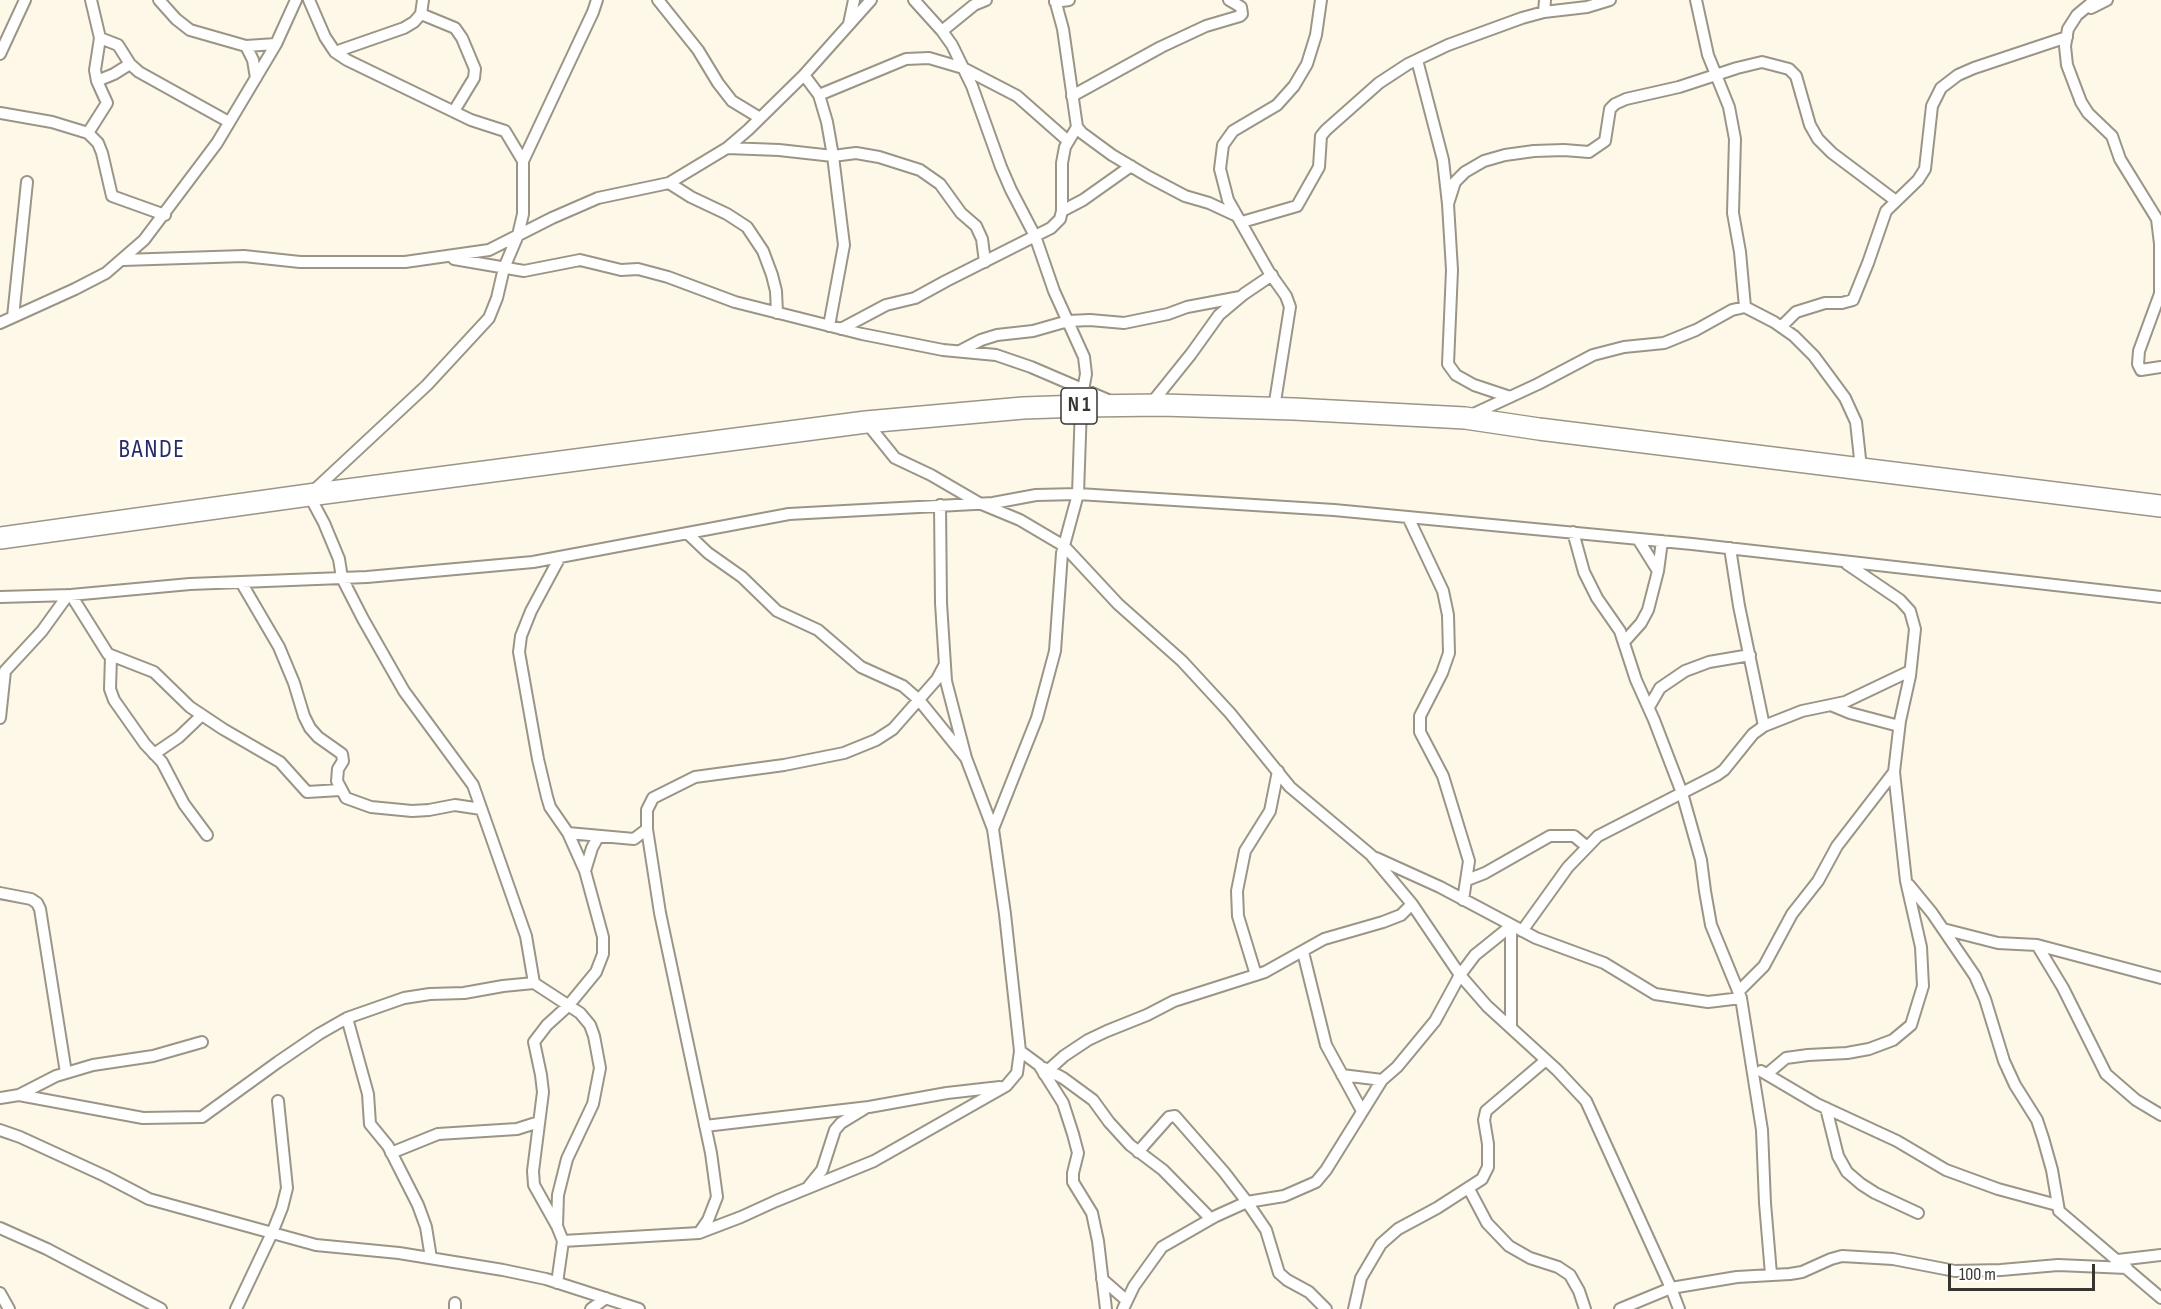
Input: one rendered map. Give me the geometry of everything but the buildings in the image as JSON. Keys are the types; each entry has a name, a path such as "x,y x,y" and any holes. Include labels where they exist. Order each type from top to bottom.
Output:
{"highway":[{"name":"N 1","path":"0,538 866,422 1023,408 1082,398 1125,406 1274,408 1465,418 2161,506"}],"street":[{"path":"0,54 25,0"},
{"path":"88,133 107,103 97,81 95,70 100,38 91,0"},
{"path":"159,0 176,19 190,30 246,46 276,44"},
{"path":"0,323 106,273 144,240 217,143 276,44 296,0"},
{"path":"309,0 325,38 335,52 471,120 504,131 523,161"},
{"path":"335,52 394,33 414,22 421,14 423,0"},
{"path":"534,983 526,936 473,785 404,691 363,619 342,578 335,550 309,495 427,385 489,318 523,214 523,161 597,0"},
{"path":"658,0 698,50 732,101 760,118"},
{"path":"848,27 854,0"},
{"path":"123,260 154,261 189,257 244,256 300,262 393,262 489,250 598,198 669,183 727,148 804,75 872,0"},
{"path":"914,0 942,30 963,68 1011,190 1035,236 1054,291 1084,357 1086,374 1082,398 1078,494 1064,546 1058,583 1055,651 1037,718 993,829"},
{"path":"942,30 974,5 986,0"},
{"path":"1069,0 1055,1 1064,29 1077,127 1082,133 1131,166 1185,196 1209,203 1240,220 1298,206 1319,167 1322,136 1326,130 1379,83 1417,60 1448,45 1522,18 1544,12 1587,7 1610,0"},
{"path":"1072,96 1161,47 1206,26 1242,14 1241,7 1229,0"},
{"path":"1274,408 1290,307 1286,296 1228,200 1220,169 1223,145 1233,130 1277,105 1294,86 1307,64 1316,35 1321,0"},
{"path":"1544,12 1545,0"},
{"path":"1696,0 1708,55 1729,107 1735,140 1733,213 1740,252 1745,307"},
{"path":"2095,0 2077,15 2068,29 2065,46 2067,65 2080,102 2112,136 2120,159 2157,219 2160,243 2160,292 2139,351 2138,364 2141,370 2161,367"},
{"path":"2077,15 2107,0"},
{"path":"421,14 455,28 462,38 475,69 474,78 454,111"},
{"path":"1781,327 1796,312 1809,307 1853,300 1886,211 1918,180 1925,168 1932,106 1941,88 1958,75 1974,68 2067,37"},
{"path":"100,38 117,45 130,64 139,72 229,123"},
{"path":"246,46 253,60 256,78"},
{"path":"819,95 906,59 929,58 963,68 1017,96 1068,141"},
{"path":"1417,60 1443,160 1448,204 1452,270 1448,364 1456,375 1474,385 1510,397"},
{"path":"1448,204 1455,182 1465,172 1484,161 1534,151 1589,152 1605,141 1610,109 1615,104 1762,62 1789,69 1796,76 1810,125 1818,139 1832,153 1896,201"},
{"path":"97,81 130,64"},
{"path":"804,75 819,95 827,123 843,245 830,326"},
{"path":"0,113 52,122 88,133 98,143 102,153 111,196 165,215"},
{"path":"841,329 886,306 915,298 1051,228 1060,219 1062,211 1062,163 1065,147 1077,127"},
{"path":"748,130 754,149"},
{"path":"727,148 833,156 856,153 879,157 920,170 940,184 961,213 976,226 982,239 985,262"},
{"path":"1062,211 1083,200 1131,166"},
{"path":"13,317 27,182"},
{"path":"669,183 747,227 763,251 772,275 776,291 777,312"},
{"path":"444,257 524,271 580,260 621,270 638,269 668,277 735,302 841,329 908,343 996,355 1031,367 1082,398"},
{"path":"1150,405 1219,315 1272,275"},
{"path":"960,351 997,335 1033,332 1068,321 1124,323 1168,314 1187,307 1240,297"},
{"path":"1465,418 1593,355 1624,347 1664,343 1696,330 1732,310 1745,307 1794,336 1814,356 1845,398 1856,422 1861,468"},
{"path":"866,422 895,458 931,475 979,503 1020,520 1064,546 1118,604 1182,661 1230,713 1290,787 1371,855 1412,904 1460,975 1487,1006 1546,1060 1586,1101 1679,1309"},
{"path":"0,597 69,595 190,584 342,578 533,562 789,514 979,503 1036,495 1078,494 1334,510 1638,538 2161,597"},
{"path":"563,1241 699,1233 874,1161 1006,1086 1017,1072 1020,1052 993,829 966,758 946,681 941,603 940,505"},
{"path":"1408,517 1443,591 1448,615 1449,653 1442,674 1420,716 1420,732 1443,776 1462,832 1469,861 1463,900"},
{"path":"1573,532 1584,572 1597,598 1620,631 1636,680 1682,793 1701,860 1711,925 1740,995 1762,1131 1771,1274"},
{"path":"687,533 708,553 742,577 777,611 818,630 861,667 903,686 919,700 966,758"},
{"path":"1638,538 1658,571"},
{"path":"1624,642 1641,623 1648,610 1658,571 1662,541"},
{"path":"1730,548 1739,606 1764,726"},
{"path":"556,1283 563,1241 534,1185 533,1172 543,1092 542,1076 534,1042 596,972 603,954 603,937 585,871 568,833 550,807 547,797 519,652 521,636 531,610 560,557"},
{"path":"1767,1074 1786,1058 1832,1055 1869,1049 1893,1040 1911,1025 1923,986 1921,947 1906,881 1894,772 1899,726 1910,671 1914,629 1910,611 1900,600 1855,568 1841,561"},
{"path":"241,582 279,647 310,728 318,737 342,754 343,761 338,769 338,782 346,798 371,807 420,811 455,805 481,809"},
{"path":"69,595 108,654 154,672 176,695 202,715 255,748 273,756 307,792 340,790"},
{"path":"0,718 5,670 42,631 69,595"},
{"path":"1649,708 1660,688 1685,671 1709,662 1750,655"},
{"path":"111,656 110,689 114,700 145,744 162,762 184,804 207,835"},
{"path":"699,1233 708,1220 717,1197 711,1154 660,913 647,829 647,810 653,798 678,784 705,775 784,765 844,753 876,740 893,729 937,679 945,664"},
{"path":"1522,931 1568,867 1598,836 1724,770 1742,746 1764,726 1802,711 1833,706 1910,671"},
{"path":"1833,706 1899,726"},
{"path":"154,754 202,715"},
{"path":"1256,975 1238,916 1237,891 1245,851 1270,811 1278,771"},
{"path":"1371,855 1510,926 1604,963 1655,994 1708,1002 1740,995 1764,966 1792,914 1818,881 1837,846 1894,772"},
{"path":"568,833 634,839 647,829"},
{"path":"1467,880 1485,873 1539,840 1550,836 1574,836 1586,846"},
{"path":"585,871 598,837"},
{"path":"1906,881 1975,976 1985,999 2004,1061 2015,1085 2037,1120 2052,1170 2059,1211 2161,1298"},
{"path":"0,892 31,899 40,909 66,1073"},
{"path":"1044,1070 1088,1040 1174,1001 1256,975 1324,939 1401,915 1412,904"},
{"path":"1102,1279 1125,1305 1144,1271 1162,1247 1247,1202 1284,1196 1316,1182 1326,1170 1382,1080 1397,1066 1435,1021 1460,975 1476,956 1510,926"},
{"path":"1510,926 1511,1028"},
{"path":"1942,929 1998,943 2037,945 2159,974"},
{"path":"2037,945 2063,988 2106,1074 2136,1100 2161,1115"},
{"path":"1303,952 1326,1045 1362,1111"},
{"path":"19,1095 143,1118 202,1117 319,1034 347,1018 404,998 429,994 464,993 534,983 580,1013 590,1025 600,1068 593,1104 567,1159 558,1195 557,1226"},
{"path":"347,1018 368,1094 370,1124 391,1153 418,1205 426,1227 431,1258"},
{"path":"0,1098 19,1095 66,1073 93,1065 153,1056 202,1042"},
{"path":"1020,1052 1044,1070 1063,1078 1093,1100 1109,1122 1138,1152 1162,1170 1211,1220"},
{"path":"1354,1309 1361,1278 1381,1244 1398,1229 1469,1189 1482,1179 1488,1167 1488,1144 1484,1120 1486,1111 1546,1060"},
{"path":"1751,1065 1826,1108 1897,1141 1946,1170 1998,1189 2057,1205"},
{"path":"1044,1070 1063,1103 1077,1146 1073,1182 1092,1213 1098,1240 1106,1309"},
{"path":"1342,1075 1382,1080"},
{"path":"705,1126 869,1107 947,1093 1006,1086"},
{"path":"236,1309 272,1233 287,1188 278,1101"},
{"path":"807,1188 822,1170 835,1130 841,1123 869,1107"},
{"path":"1826,1108 1838,1156 1847,1172 1875,1193 1918,1213"},
{"path":"1138,1152 1169,1117 1175,1116 1224,1172 1266,1230 1279,1273 1309,1292 1326,1309"},
{"path":"391,1153 438,1134 517,1130 539,1122"},
{"path":"0,1130 105,1176 149,1199 316,1245 431,1258 503,1270 556,1283 639,1309"},
{"path":"1469,1189 1487,1223 1509,1246 1530,1258 1558,1267 1570,1275 1585,1309"},
{"path":"0,1227 161,1309"},
{"path":"1620,1309 1671,1288 1697,1282 1790,1274 1802,1272 1831,1259 1855,1256 1893,1259 1955,1271 2123,1264 2161,1255"},
{"path":"0,1293 9,1309"},
{"path":"591,1309 606,1299"}],"district":[{"name":"BANDE","path":"152,450"}]}
